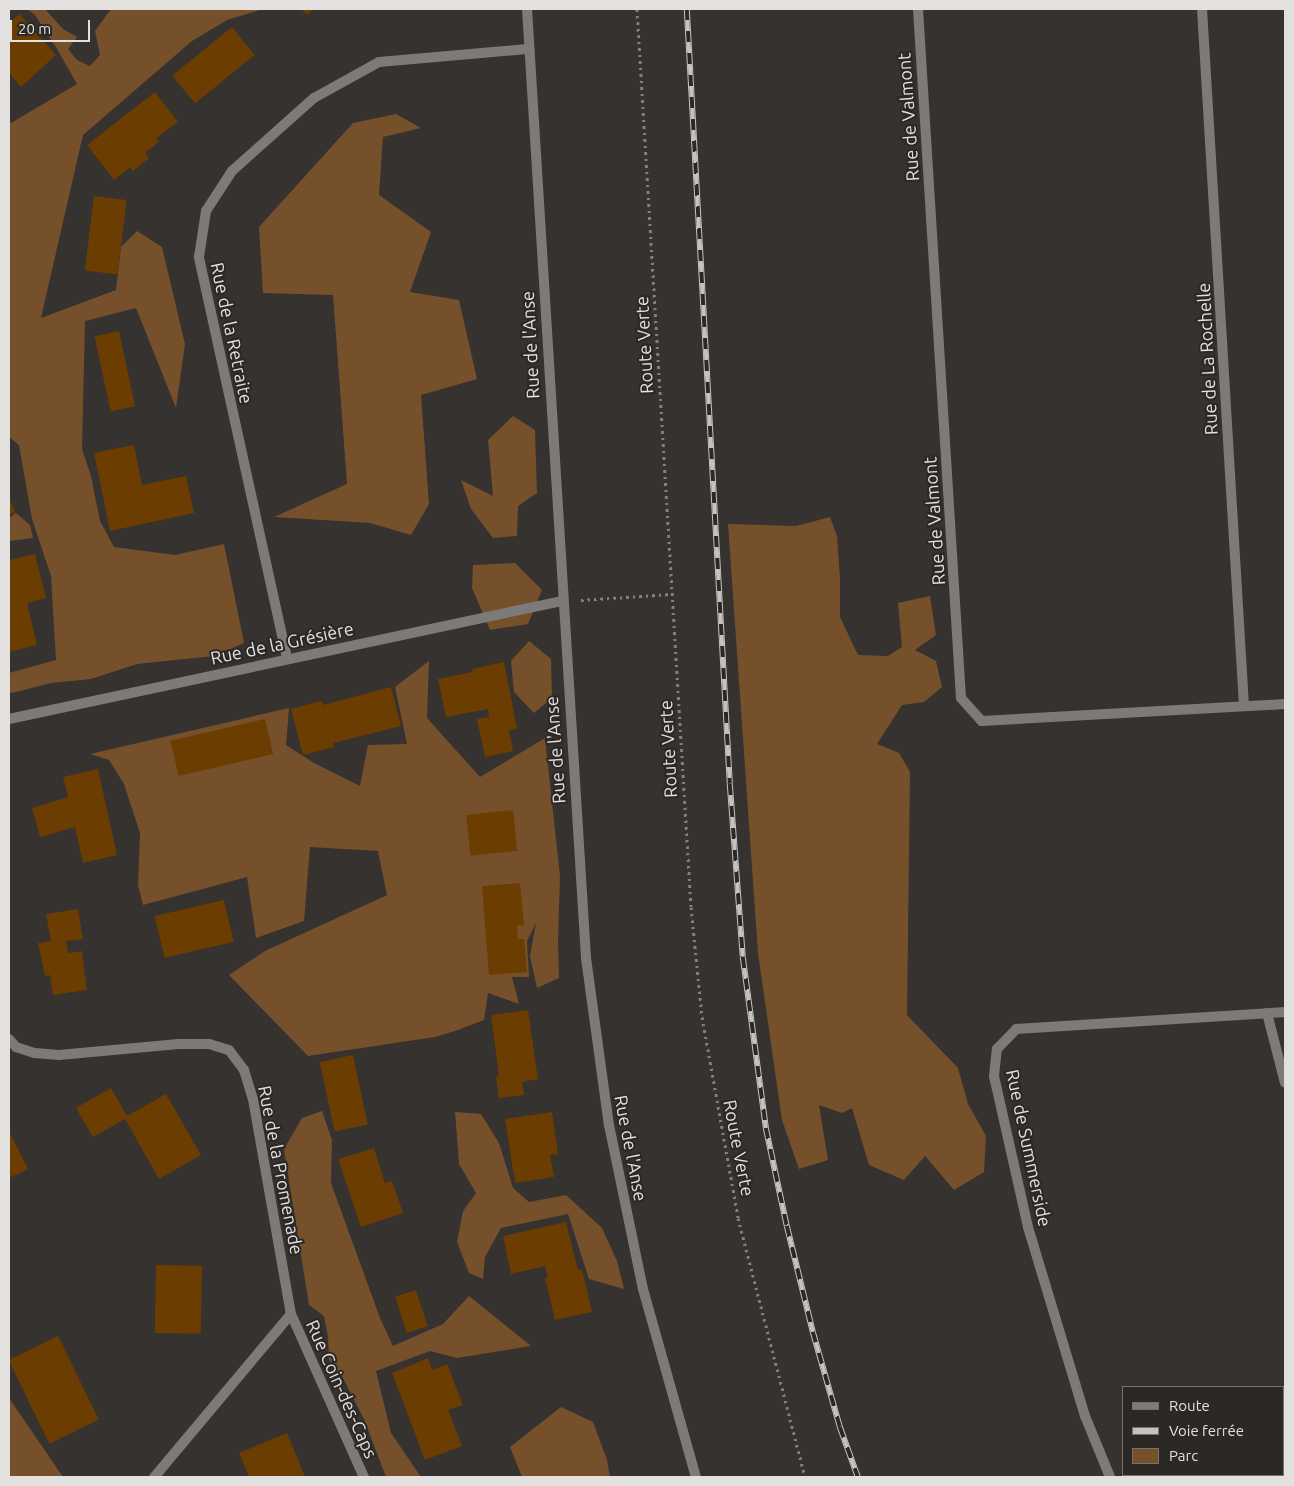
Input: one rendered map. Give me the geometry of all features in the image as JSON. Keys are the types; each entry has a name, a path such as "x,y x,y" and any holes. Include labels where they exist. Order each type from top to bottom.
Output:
{"street":[{"name":"Rue de l'Anse","path":"527,9 562,601 586,958 609,1125 643,1289 696,1477"},
{"name":"Rue de Valmont","path":"918,9 961,698 982,721 1285,704"},
{"name":"Rue de La Rochelle","path":"1202,9 1244,706"},
{"name":"Rue de la Retraite","path":"287,658 199,257 206,210 232,171 314,98 379,62 529,49"},
{"name":"Rue de la Grésière","path":"9,719 287,658 562,601"},
{"name":"Rue de Summerside","path":"1110,1477 1085,1416 1028,1227 994,1076 997,1049 1016,1030 1285,1012"},
{"path":"1267,1013 1285,1084"},
{"name":"Rue de la Promenade","path":"9,1039 16,1047 35,1053 59,1056 178,1044 209,1044 229,1050 244,1070 253,1099 291,1314"},
{"path":"154,1477 291,1314"},
{"name":"Rue Coin-des-Caps","path":"291,1314 364,1477"}],"path":[{"name":"Route Verte","path":"637,9 691,907 702,1017 738,1218 805,1477"},
{"path":"562,601 672,594"}],"green space":[{"path":"27,9 45,9 63,29 77,37 68,49 77,60 90,66 100,55 95,31 111,9 263,9 227,20 192,41 83,135 41,318 116,290 121,247 137,231 162,247 185,344 176,408 136,308 85,321 82,449 91,476 100,521 114,547 175,555 224,544 244,643 214,656 137,664 91,679 51,683 12,693 9,691 9,673 56,660 51,576 32,519 19,445 9,437 9,121 11,123 77,84 35,15"},
{"path":"396,114 421,128 383,137 379,195 431,232 410,292 459,300 477,379 421,395 429,504 411,535 370,523 274,517 347,484 333,295 263,293 259,227 353,123"},
{"path":"513,416 535,430 537,493 518,506 517,536 493,538 471,509 461,480 493,496 488,440"},
{"path":"16,513 30,525 33,538 9,541 9,518"},
{"path":"830,517 837,536 840,617 858,655 888,656 902,647 898,603 930,596 936,635 915,650 936,661 942,687 924,702 902,705 877,744 899,753 910,772 907,1015 958,1068 968,1104 986,1136 984,1172 954,1190 925,1156 904,1180 869,1165 852,1108 842,1113 819,1105 828,1160 799,1169 782,1120 758,953 728,524 796,526"},
{"path":"515,563 542,590 528,624 490,630 472,588 473,565"},
{"path":"529,641 551,659 552,698 534,713 514,692 511,661"},
{"path":"429,661 427,718 480,777 545,738 560,876 559,978 537,988 530,956 536,923 527,941 529,977 512,977 519,1004 488,993 484,1020 455,1031 435,1037 308,1056 229,975 265,951 387,895 378,851 310,847 304,921 256,938 247,877 143,905 138,885 140,833 124,784 109,760 90,754 289,708 286,745 314,763 360,786 368,745 407,744 395,687"},
{"path":"322,1111 332,1140 331,1183 380,1318 393,1346 443,1324 469,1296 531,1346 457,1358 430,1351 376,1371 391,1433 421,1477 386,1477 364,1419 342,1376 329,1360 328,1337 324,1316 309,1305 284,1149 302,1118"},
{"path":"455,1112 481,1114 499,1143 513,1188 529,1202 566,1195 602,1228 617,1261 624,1289 589,1279 568,1214 501,1228 485,1257 483,1279 469,1273 457,1242 463,1211 476,1193 459,1164"},
{"path":"9,1398 63,1477 9,1477"},
{"path":"561,1407 593,1422 607,1460 610,1477 522,1477 510,1447"}],"building":[{"path":"301,9 314,9 307,15"},
{"path":"19,14 56,55 21,87 9,73 9,23"},
{"path":"232,27 255,55 195,103 172,75"},
{"path":"155,92 178,122 156,138 159,142 145,153 149,158 133,171 130,167 114,180 87,145"},
{"path":"94,196 127,200 118,274 85,270"},
{"path":"119,331 135,406 111,412 95,336"},
{"path":"134,445 142,485 186,476 194,513 110,531 94,453"},
{"path":"9,498 15,512 9,515"},
{"path":"35,554 46,598 27,603 37,645 9,652 9,560"},
{"path":"504,662 517,729 509,730 513,751 485,757 477,719 489,717 488,709 446,717 438,679 473,672 472,669"},
{"path":"391,687 401,726 333,743 334,747 303,755 291,709 322,701 323,705"},
{"path":"265,719 273,754 179,776 170,741"},
{"path":"98,769 117,855 83,863 75,827 40,837 32,808 68,797 63,777"},
{"path":"513,810 517,851 471,856 466,815"},
{"path":"520,883 524,925 517,926 518,939 524,939 527,972 489,975 482,886"},
{"path":"224,900 234,942 164,958 155,916"},
{"path":"78,909 83,939 66,941 68,953 82,951 87,990 53,995 50,975 45,976 38,943 51,941 46,914"},
{"path":"528,1010 538,1079 522,1082 524,1095 499,1098 496,1077 499,1076 491,1015"},
{"path":"353,1055 368,1124 335,1132 320,1062"},
{"path":"111,1088 127,1116 166,1094 201,1155 159,1179 125,1119 93,1137 76,1108"},
{"path":"552,1112 558,1154 550,1155 554,1177 515,1183 505,1119"},
{"path":"9,1131 28,1169 9,1178"},
{"path":"374,1148 385,1183 392,1181 403,1213 361,1227 338,1159"},
{"path":"566,1222 578,1270 582,1269 592,1312 555,1320 545,1278 548,1277 545,1266 511,1274 503,1236"},
{"path":"156,1265 202,1266 201,1334 155,1333"},
{"path":"416,1290 428,1326 407,1333 395,1297"},
{"path":"58,1336 99,1420 49,1444 9,1360"},
{"path":"428,1358 432,1370 447,1364 463,1405 448,1410 462,1446 425,1460 392,1373"},
{"path":"287,1433 305,1477 249,1477 239,1453"}],"railway":[{"path":"687,9 730,784 743,957 766,1128 787,1226 813,1332 840,1427 858,1477"}]}
